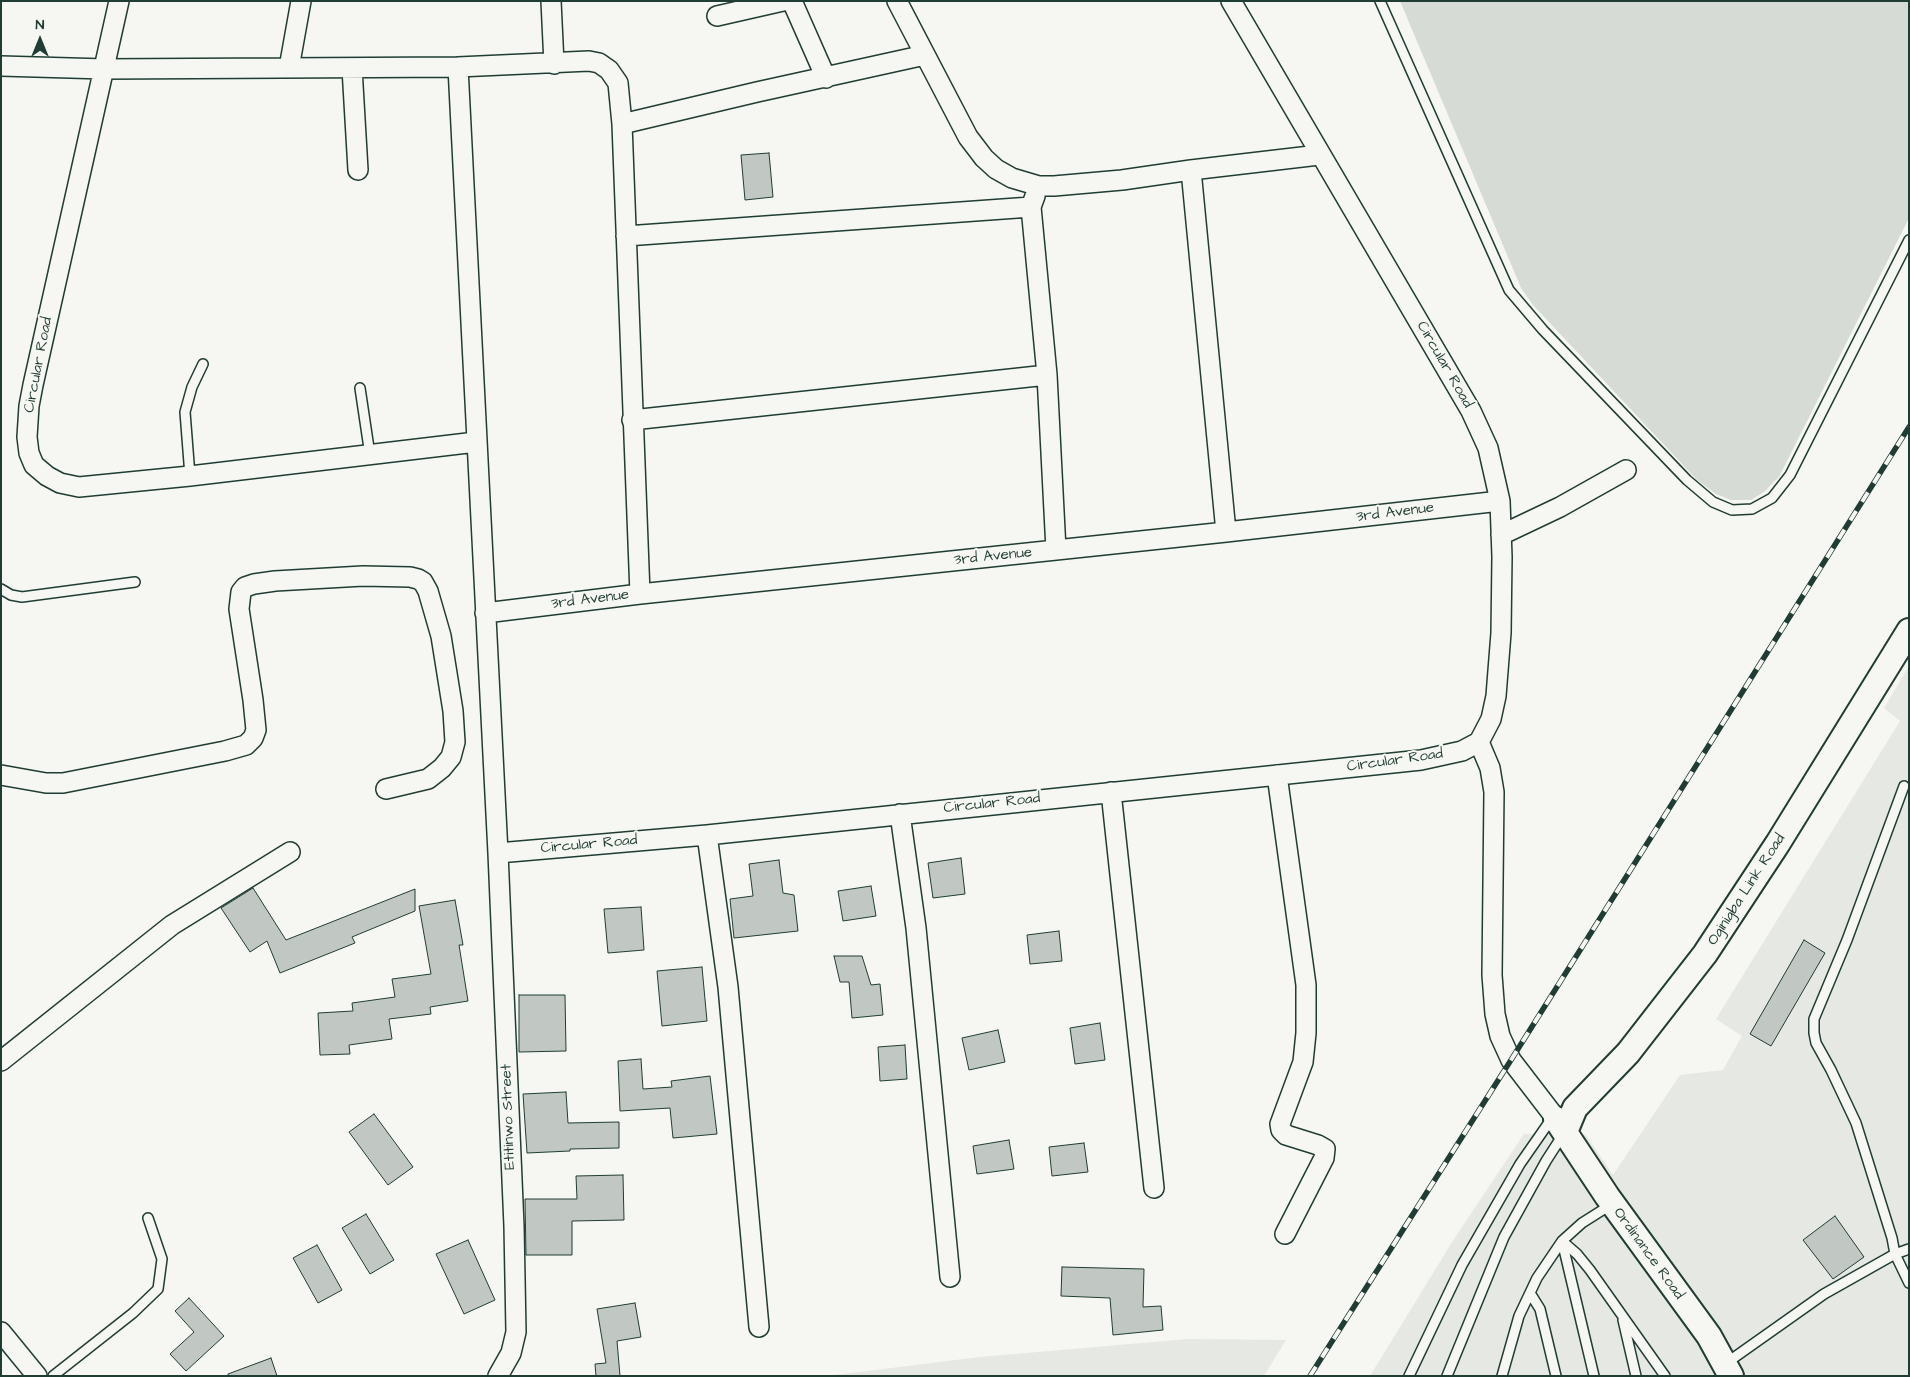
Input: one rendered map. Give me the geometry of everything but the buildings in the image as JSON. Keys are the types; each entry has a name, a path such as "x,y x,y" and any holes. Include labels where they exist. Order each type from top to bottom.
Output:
{"street":[{"name":"Circular Road","path":"119,1 29,406 27,437 29,453 34,466 60,483 79,487 190,476 476,442"},
{"path":"289,68 301,1"},
{"path":"551,1 554,64"},
{"path":"717,16 782,1"},
{"path":"792,1 826,78"},
{"path":"898,1 968,137 984,158 1012,178 1039,186 1122,180 1319,154"},
{"name":"Circular Road","path":"498,854 707,835 1421,760 1462,751 1479,742 1491,719 1496,696 1501,633 1500,501 1488,448 1471,411 1231,1"},
{"path":"622,124 925,55"},
{"path":"1,66 105,69 352,68 458,67 589,61 599,63 609,70 618,83 622,124 640,594"},
{"name":"Etitinwo Street","path":"458,67 498,854 514,1226 516,1332 511,1353 498,1376"},
{"path":"352,68 358,170"},
{"path":"1191,170 1226,532"},
{"path":"1039,186 1031,207 1047,375 1056,550"},
{"path":"626,236 1031,207"},
{"path":"632,420 1047,375"},
{"path":"1501,535 1560,507 1626,470"},
{"name":"3rd Avenue","path":"486,613 640,594 1500,501"},
{"path":"1,775 46,783 63,783 225,751 246,745 253,738 256,730 239,609 241,592 245,587 275,581 363,576 410,577 423,582 428,591 441,636 453,711 455,742 451,758 428,779 386,788"},
{"name":"Oginigba Link Road","path":"1565,1119 1628,1053 1705,954 1778,843 1909,631"},
{"path":"1479,742 1490,768 1494,792 1492,975 1495,1014 1500,1036 1511,1060 1565,1119"},
{"path":"1277,775 1306,985 1306,1033 1303,1062 1280,1124 1281,1130 1286,1135 1325,1149 1324,1158 1285,1234"},
{"path":"1111,792 1154,1188"},
{"path":"900,814 916,928 950,1277"},
{"path":"707,835 728,987 759,1326"},
{"path":"1,1061 172,925 290,852"},
{"name":"Ordinance Road","path":"1565,1119 1612,1204 1709,1336 1728,1370"},
{"path":"1,1332 37,1376"}],"lane":[{"path":"1380,1 1508,290 1543,330 1687,480 1713,502 1732,510 1752,509 1772,498 1790,475 1909,240"},
{"path":"190,476 185,412 190,393 202,364"},
{"path":"360,388 370,455"},
{"path":"1,589 22,597 135,582"},
{"path":"1904,786 1847,940 1814,1019 1814,1033 1816,1042 1856,1123 1892,1238 1895,1254 1909,1283"},
{"path":"1409,1376 1462,1265 1520,1164 1565,1119"},
{"path":"1447,1376 1504,1237 1546,1161 1565,1119"},
{"path":"1502,1376 1519,1316 1537,1278 1562,1241 1582,1223 1612,1204"},
{"path":"53,1376 134,1313 158,1289 162,1259 148,1218"},
{"path":"1562,1241 1590,1270 1665,1376"},
{"path":"1562,1241 1594,1376"},
{"path":"1728,1370 1824,1294 1909,1248"},
{"path":"1530,1293 1540,1309 1556,1376"},
{"path":"1622,1314 1636,1376"}],"shaded area":[{"path":"1400,1 1909,1 1909,218 1779,477 1764,492 1751,500 1731,500 1716,494 1697,480 1533,305 1521,288"},
{"path":"1909,666 1909,1376 1370,1376 1454,1239 1524,1134 1586,1135 1613,1175 1680,1075 1723,1070 1742,1036 1716,1019 1900,721 1884,708"},
{"path":"1188,1339 1286,1340 1264,1376 827,1376 980,1357"}],"railway":[{"path":"1310,1376 1909,427"}]}
